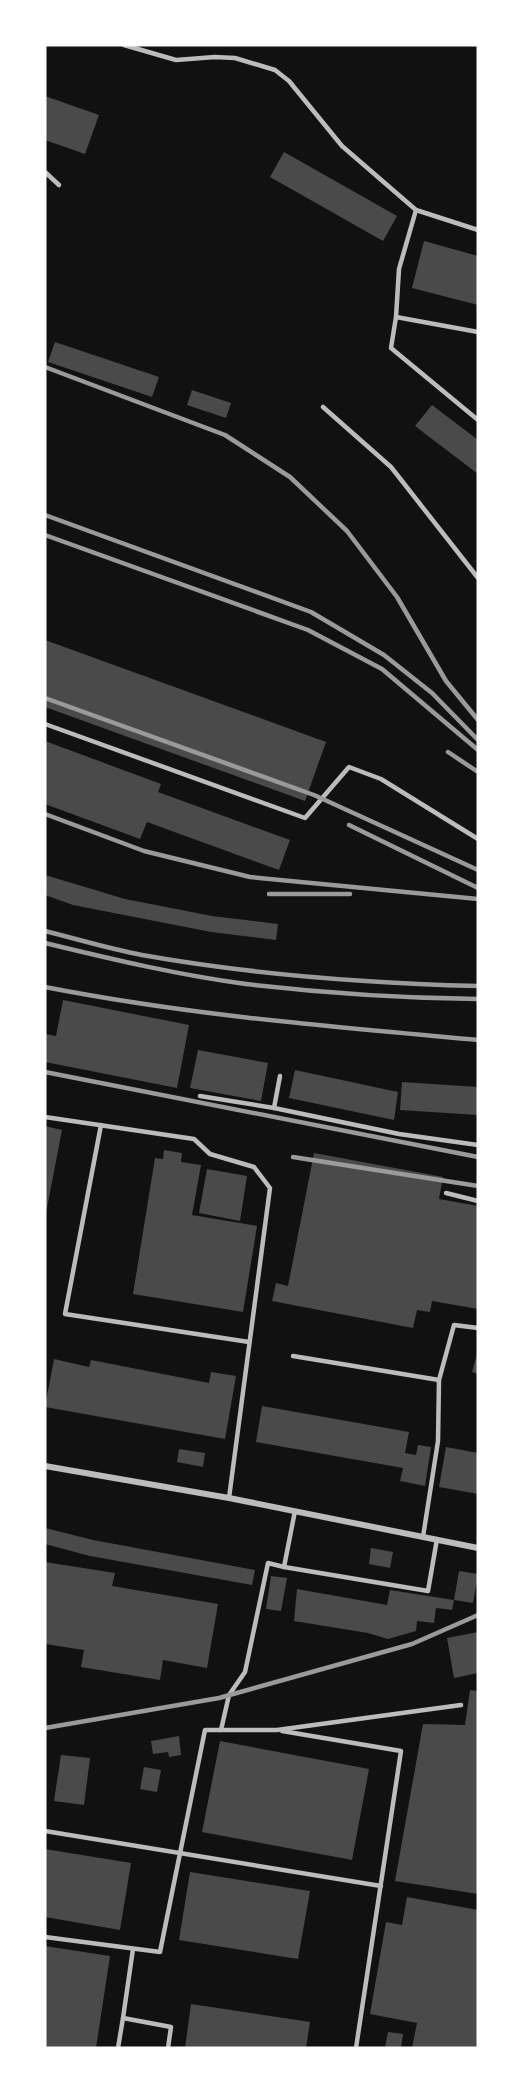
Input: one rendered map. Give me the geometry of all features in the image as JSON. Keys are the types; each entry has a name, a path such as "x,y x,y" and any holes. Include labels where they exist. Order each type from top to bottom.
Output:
{"street":[{"path":"45,1466 229,1498 478,1548"}],"lane":[{"path":"124,45 176,60 235,58 275,70 289,81 342,146 416,210 478,230"},
{"path":"45,172 59,185"},
{"path":"416,210 399,269 396,317 391,348 478,420"},
{"path":"396,317 478,332"},
{"path":"323,406 391,467 478,578"},
{"path":"45,724 305,818 349,767 381,779 478,839"},
{"path":"274,1108 280,1076"},
{"path":"200,1096 274,1108 399,1134 478,1145"},
{"path":"45,1117 194,1139 210,1154 254,1167 270,1188 229,1498"},
{"path":"101,1125 65,1314 249,1342"},
{"path":"446,1193 478,1201"},
{"path":"423,1537 438,1441 440,1380 454,1325 478,1329"},
{"path":"293,1356 440,1380"},
{"path":"284,1566 296,1511"},
{"path":"221,1730 229,1695 245,1672 268,1563 428,1591 436,1539"},
{"path":"45,1937 159,1952 205,1730 277,1730 461,1705"},
{"path":"277,1730 401,1751 356,2048"},
{"path":"45,1831 381,1886"},
{"path":"118,2048 133,1948"},
{"path":"123,2018 171,2027 168,2048"}],"building":[{"path":"45,96 99,115 85,154 45,140"},
{"path":"284,152 397,216 383,241 270,177"},
{"path":"424,241 478,256 478,305 412,288"},
{"path":"55,342 159,377 152,397 48,362"},
{"path":"192,390 231,403 226,418 187,405"},
{"path":"432,405 478,440 478,474 415,426"},
{"path":"45,640 326,742 305,801 45,707"},
{"path":"45,741 161,784 158,792 290,840 279,870 147,822 140,839 45,804"},
{"path":"45,875 125,899 212,916 278,924 276,940 211,932 73,905 45,895"},
{"path":"63,1000 189,1025 177,1088 45,1062 45,1034 56,1036"},
{"path":"198,1050 268,1063 261,1101 190,1088"},
{"path":"295,1070 398,1092 394,1120 289,1098"},
{"path":"402,1082 478,1087 478,1115 400,1110"},
{"path":"45,1126 62,1130 46,1213 45,1213"},
{"path":"164,1150 182,1153 181,1162 201,1165 192,1215 257,1226 243,1312 133,1294 155,1158 163,1159"},
{"path":"314,1153 443,1177 439,1199 478,1206 478,1309 432,1301 430,1312 417,1310 413,1328 272,1301 276,1283 288,1286"},
{"path":"207,1169 247,1176 240,1221 199,1213"},
{"path":"478,1354 478,1374 472,1372"},
{"path":"54,1359 89,1367 91,1360 209,1383 211,1372 236,1376 225,1439 45,1407"},
{"path":"262,1406 409,1432 405,1453 416,1455 418,1445 431,1447 425,1486 400,1481 403,1468 256,1442"},
{"path":"446,1447 478,1453 478,1494 439,1487"},
{"path":"179,1449 205,1453 203,1467 177,1462"},
{"path":"45,1528 93,1540 255,1570 252,1585 90,1556 45,1544"},
{"path":"371,1548 393,1552 390,1568 369,1564"},
{"path":"45,1562 115,1573 112,1586 218,1604 207,1668 163,1660 160,1680 81,1667 84,1650 45,1644"},
{"path":"459,1571 478,1574 478,1586 476,1586 473,1603 454,1600"},
{"path":"271,1576 287,1578 281,1611 266,1609"},
{"path":"297,1589 387,1605 390,1590 454,1600 452,1610 436,1608 434,1623 417,1621 416,1631 388,1639 368,1633 294,1621"},
{"path":"478,1632 478,1673 454,1678 447,1638"},
{"path":"470,1690 478,1691 478,1894 395,1881 423,1724 465,1725"},
{"path":"179,1736 181,1755 169,1757 168,1752 153,1754 151,1741"},
{"path":"220,1741 369,1769 352,1860 202,1832"},
{"path":"61,1755 90,1758 84,1805 54,1801"},
{"path":"144,1767 161,1770 157,1792 140,1789"},
{"path":"45,1849 131,1863 120,1930 45,1917"},
{"path":"190,1872 310,1891 298,1959 179,1940"},
{"path":"407,1897 478,1910 478,2048 412,2048 417,2023 370,2014 386,1922 402,1925"},
{"path":"45,1946 110,1956 96,2048 45,2048"},
{"path":"191,2004 310,2022 306,2048 185,2048"},
{"path":"388,2032 403,2034 401,2048 385,2047"}],"railway":[{"path":"45,367 225,435 290,477 347,531 397,597 446,681 478,720"},
{"path":"45,515 311,612 384,655 432,693 478,740"},
{"path":"45,535 308,630 382,669 478,750"},
{"path":"45,698 314,795 478,870"},
{"path":"448,752 478,772"},
{"path":"45,814 144,851 250,877 478,899"},
{"path":"349,825 478,888"},
{"path":"269,894 350,894"},
{"path":"45,931 130,953 226,968 352,980 478,986"},
{"path":"45,943 120,961 246,984 420,998 478,999"},
{"path":"45,987 207,1013 478,1040"},
{"path":"45,1072 478,1157"},
{"path":"293,1157 478,1186"},
{"path":"45,1728 219,1698 412,1644 478,1615"}]}
